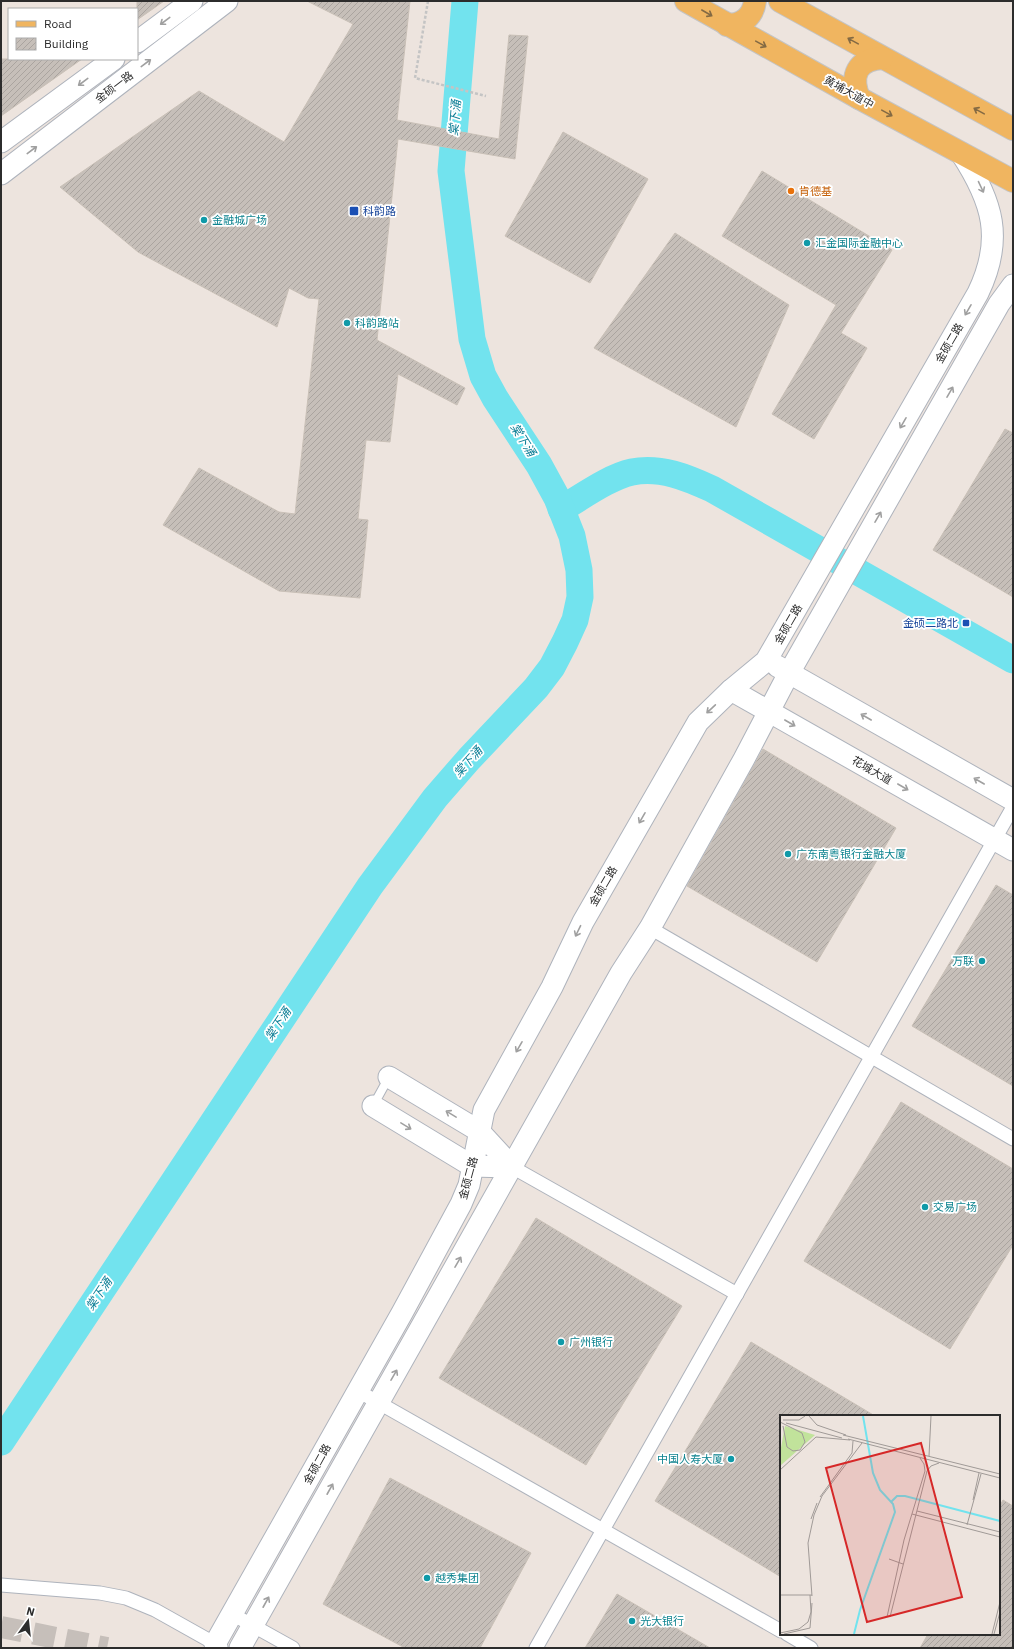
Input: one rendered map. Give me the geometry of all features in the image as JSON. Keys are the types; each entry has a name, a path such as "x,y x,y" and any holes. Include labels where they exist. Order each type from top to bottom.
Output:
{"main road":[{"name":"黄埔大道中","path":"686,1 1013,182"},
{"path":"727,25 741,23 747,18 752,13 755,1"},
{"path":"780,1 1013,129"},
{"path":"859,98 855,84 858,70 868,60 882,58"}],"street":[{"path":"138,41 192,1"},
{"name":"金硕一路","path":"1,174 227,1"},
{"name":"金硕一路","path":"1,142 113,60"},
{"name":"金硕二路","path":"219,1646 232,1614 461,1204 467,1191 479,1131 487,1102 552,987 583,922 691,733 706,713 766,661 978,293 987,273 992,254 993,242 990,217 984,194 974,173 961,153"},
{"name":"金硕二路","path":"240,1648 621,974 650,928 770,711 789,673 999,304 1013,285"},
{"path":"766,661 1013,800"},
{"name":"花城大道","path":"731,690 1013,850"},
{"path":"536,1648 1013,807"},
{"path":"650,928 1013,1139"},
{"path":"389,1076 479,1131 512,1166 737,1294"},
{"path":"373,1106 472,1166 512,1166"},
{"path":"358,1390 780,1630"},
{"path":"2,1585 100,1593 126,1598 155,1610 219,1646"},
{"path":"232,1614 293,1648"},
{"path":"788,1635 811,1648"}],"lane":[{"path":"373,1106 389,1076"}],"path":[{"path":"428,1 415,78 486,96"}],"building":[{"path":"137,1 164,1 138,19"},
{"name":"科韵路站","path":"307,1 410,1 397,120 499,139 509,35 528,36 515,159 398,139 377,340 465,388 457,405 398,374 390,442 366,440 358,519 368,520 360,598 279,591 163,525 199,468 279,512 295,514 319,299 308,298 289,288 277,327 138,252 60,187 199,91 284,142 353,24"},
{"path":"1,59 81,60 1,116"},
{"path":"563,132 648,179 590,283 505,236"},
{"name":"汇金国际金融中心","path":"762,171 892,250 841,333 867,348 814,439 772,414 836,305 722,236"},
{"path":"675,233 789,305 736,427 594,348"},
{"path":"1005,429 1013,433 1013,597 933,550"},
{"name":"广东南粤银行金融大厦","path":"763,749 896,828 817,962 687,886"},
{"name":"万联","path":"996,885 1013,895 1013,1086 912,1026"},
{"name":"交易广场","path":"901,1102 1013,1169 1013,1245 950,1349 804,1261"},
{"name":"广州银行","path":"536,1218 682,1306 586,1465 439,1378"},
{"name":"中国人寿大厦","path":"751,1342 873,1415 780,1415 780,1576 655,1501"},
{"name":"越秀集团","path":"390,1478 531,1553 480,1648 405,1648 323,1604"},
{"path":"1003,1500 1013,1506 1013,1648 920,1648 927,1635 1000,1635 1000,1505"},
{"name":"光大银行","path":"617,1594 710,1648 585,1648"}],"waterway":[{"name":"棠下涌","path":"1,1442 370,886 435,798 469,759 536,688 552,667 575,620 580,597 579,570 572,536 557,498 539,465 495,398 483,376 472,339 451,171 465,1"},
{"path":"561,509 614,478 632,472 653,471 684,477 712,489 1013,660"}],"tunnel":[{"path":"1,1627 107,1648"}],"place":[{"name":"肯德基","path":"791,191"},
{"name":"科韵路","path":"354,211"},
{"name":"金融城广场","path":"204,220"},
{"name":"汇金国际金融中心","path":"807,243"},
{"name":"科韵路站","path":"347,323"},
{"name":"金硕二路北","path":"966,623"},
{"name":"广东南粤银行金融大厦","path":"788,854"},
{"name":"万联","path":"982,961"},
{"name":"交易广场","path":"925,1207"},
{"name":"广州银行","path":"561,1342"},
{"name":"中国人寿大厦","path":"731,1459"},
{"name":"越秀集团","path":"427,1578"},
{"name":"光大银行","path":"632,1621"}]}
